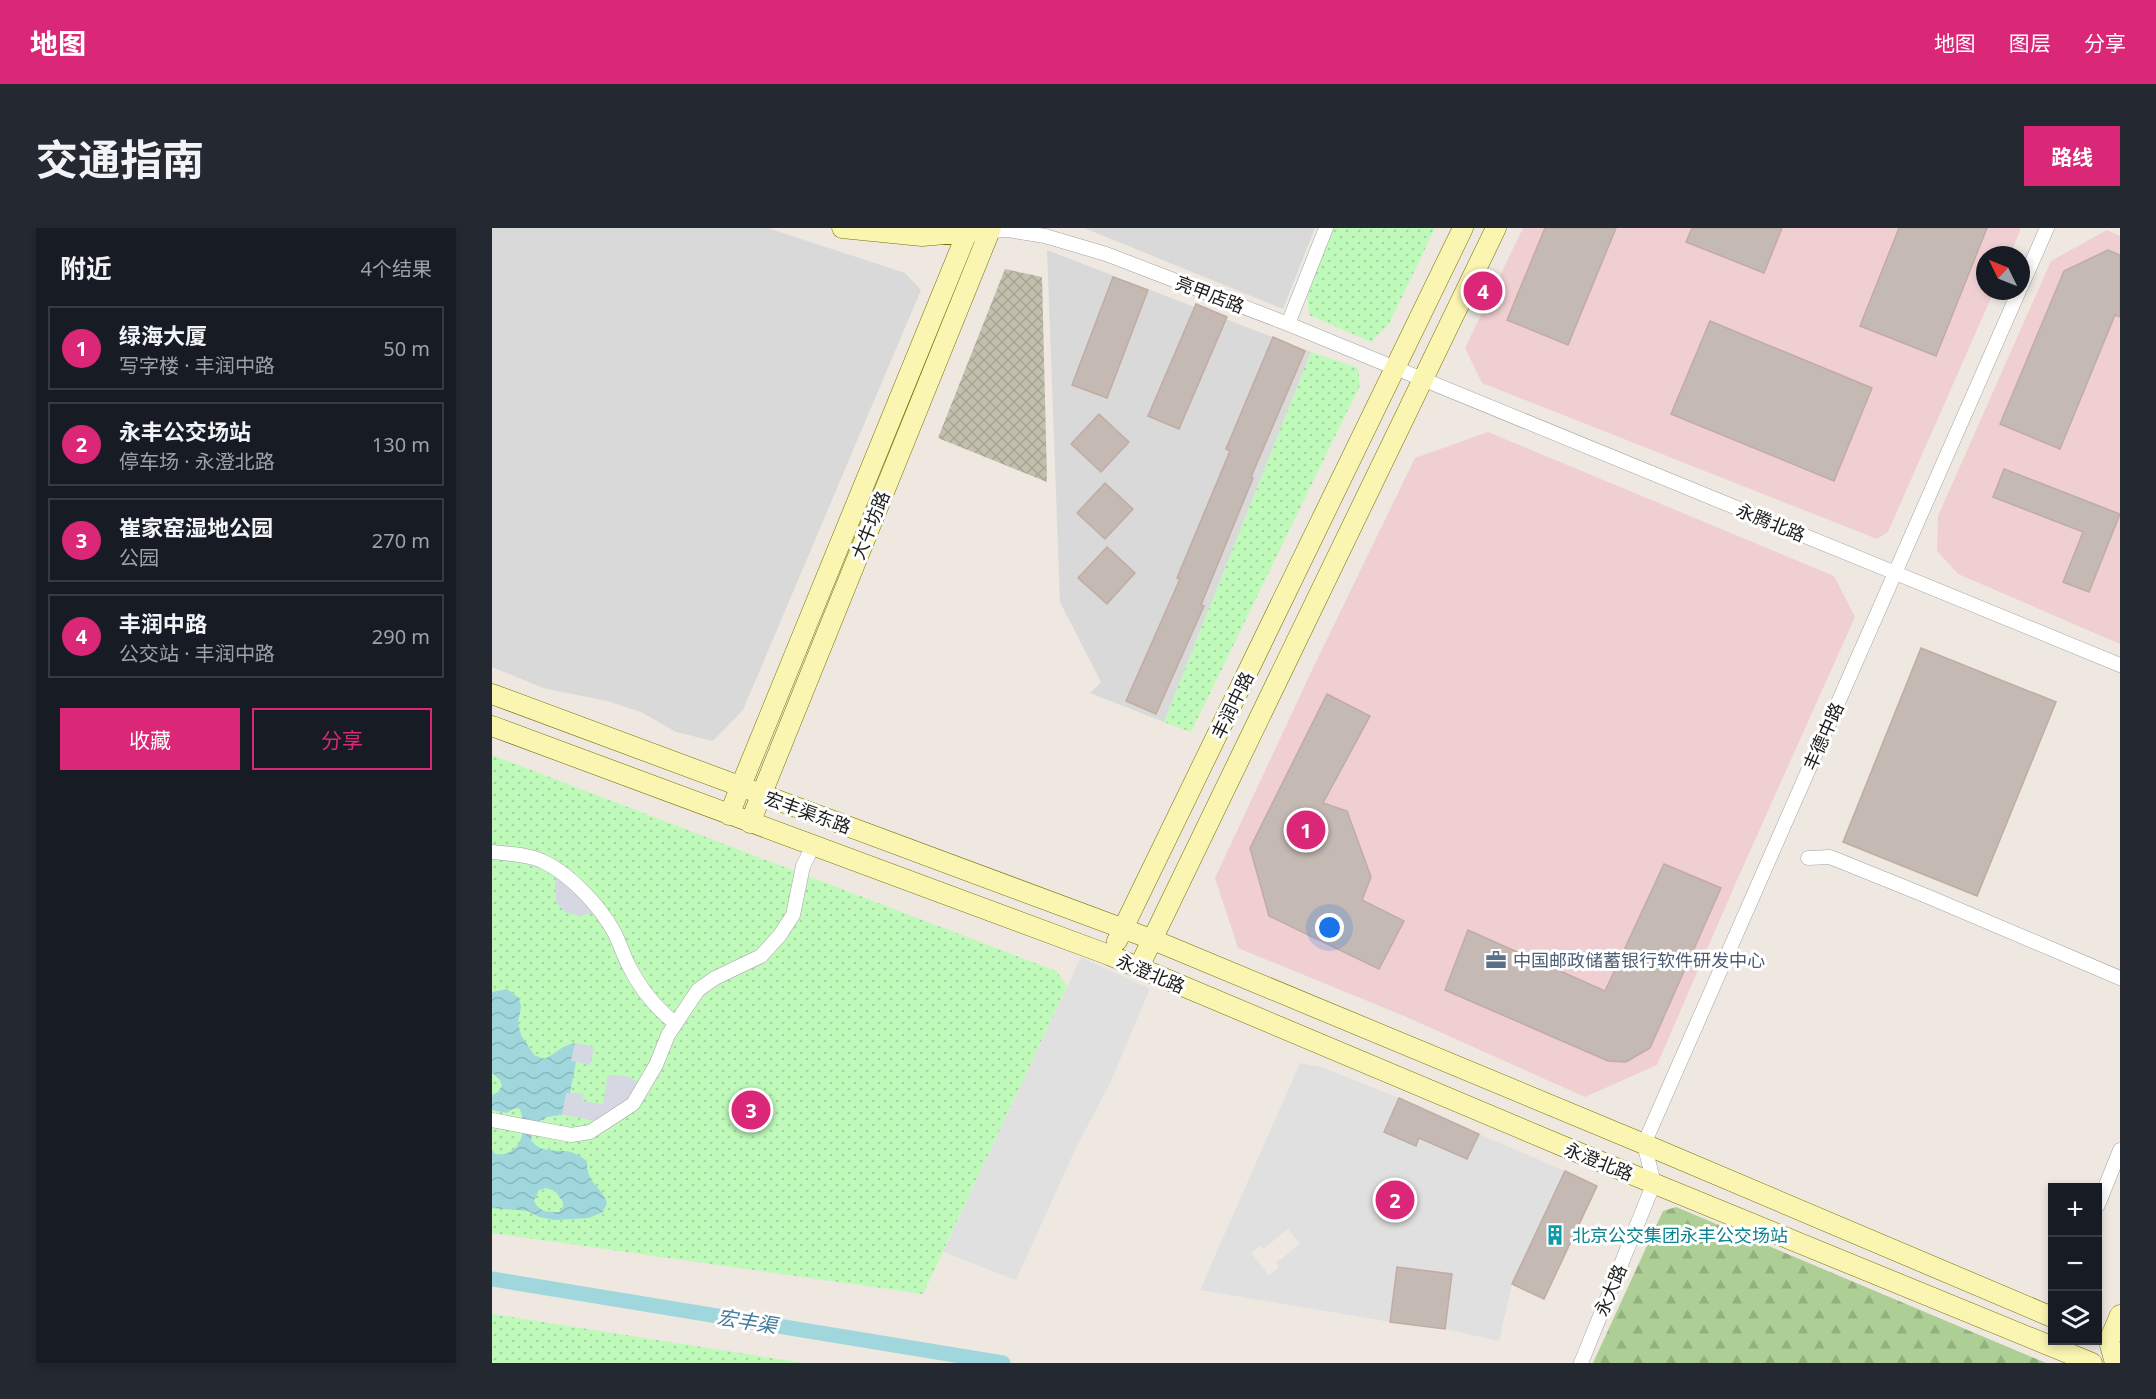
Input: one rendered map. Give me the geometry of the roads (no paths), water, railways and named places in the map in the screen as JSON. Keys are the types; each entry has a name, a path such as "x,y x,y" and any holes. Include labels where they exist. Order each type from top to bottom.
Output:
{"street":[{"path":"842,228 922,236 991,229"},
{"path":"1288,324 1326,228"},
{"name":"丰润中路","path":"1109,955 1124,929 1463,228"},
{"name":"丰润中路","path":"1138,967 1496,228"},
{"name":"丰德中路","path":"2030,266 2047,228"},
{"name":"大牛坊路","path":"750,823 991,229"},
{"name":"亮甲店路","path":"991,229 1045,236 1106,254 1423,379"},
{"name":"大牛坊路","path":"729,815 968,230"},
{"name":"丰德中路","path":"1644,1144 2015,300"},
{"name":"永腾北路","path":"1423,379 2120,665"},
{"name":"宏丰渠东路","path":"492,694 1124,929"},
{"name":"宏丰渠东路","path":"492,726 1109,955"},
{"path":"492,1120 571,1135 590,1132 633,1104 656,1065 668,1035 698,990 715,978 761,956 780,935 793,915 803,866 813,846"},
{"path":"492,852 542,861 575,884 601,911 615,933 628,966 644,990 661,1012 675,1023"},
{"path":"1808,858 1830,857 2120,978"},
{"name":"永澄北路","path":"1124,929 1644,1144 2048,1315"},
{"name":"永澄北路","path":"1109,955 2092,1363"},
{"path":"1644,1144 1654,1183"},
{"path":"2102,1193 2120,1150"},
{"name":"永大路","path":"1581,1363 1654,1183"},
{"path":"2115,1363 2109,1341 2120,1315"}],"water":[{"path":"507,989 519,998 521,1007 518,1023 521,1035 534,1055 544,1059 575,1043 571,1061 576,1062 570,1093 566,1093 562,1115 547,1117 535,1123 531,1140 543,1149 572,1153 587,1162 589,1176 607,1203 603,1212 589,1218 554,1220 539,1217 528,1211 492,1208 492,1150 495,1154 504,1154 517,1146 523,1132 523,1124 519,1108 507,1113 492,1110 492,1095 502,1086 500,1080 492,1073 492,992","holes":["546,1188 555,1191 563,1202 563,1208 559,1212 544,1211 536,1205 534,1201 539,1190"]}],"waterway":[{"name":"宏丰渠","path":"492,1279 1003,1363"}],"place":[{"name":"丰润中路","path":"1483,291"},
{"name":"绿海大厦","path":"1306,830"},
{"name":"中国邮政储蓄银行软件研发中心","path":"1496,960"},
{"name":"崔家窑湿地公园","path":"751,1110"},
{"name":"永丰公交场站","path":"1395,1200"},
{"name":"北京公交集团永丰公交场站","path":"1555,1235"}]}
